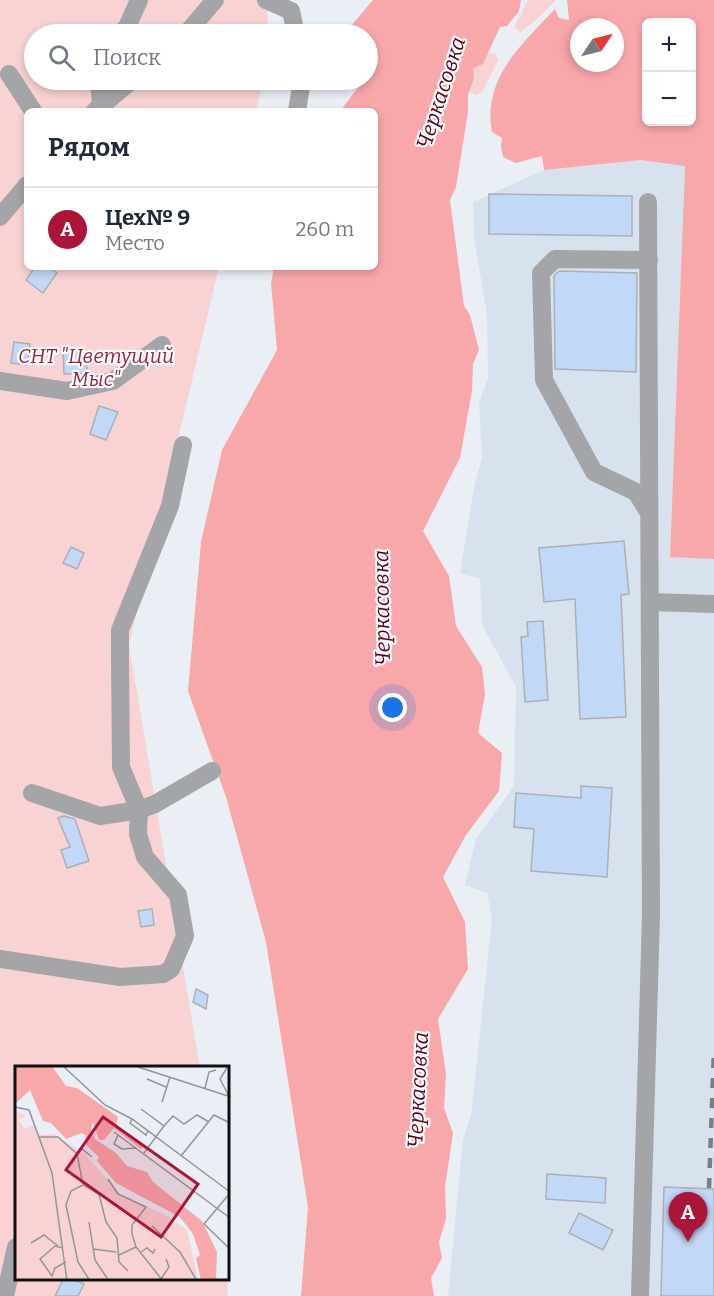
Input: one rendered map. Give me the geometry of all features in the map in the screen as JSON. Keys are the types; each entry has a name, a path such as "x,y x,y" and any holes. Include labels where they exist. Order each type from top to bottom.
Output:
{"street":[{"path":"128,24 139,0"},
{"path":"195,24 215,0"},
{"path":"266,0 291,11 294,24"},
{"path":"9,74 31,108"},
{"path":"98,108 99,90"},
{"path":"98,108 120,90"},
{"path":"297,108 300,90"},
{"path":"0,217 24,189"},
{"path":"640,1296 651,915 648,202"},
{"path":"649,260 555,259 541,273 544,380 594,472 636,492 650,514"},
{"path":"0,381 67,391 113,381 162,345"},
{"path":"0,959 120,977 162,974 171,969 185,936 178,895 145,857 138,834 139,810 121,767 120,630 170,506 183,445"},
{"path":"650,602 714,604"},
{"path":"32,793 100,816 139,810 155,804 212,771"},
{"path":"5,1296 15,1251"}],"shaded area":[{"path":"641,160 685,165 670,556 714,559 714,1296 448,1296 463,1139 471,1116 492,919 487,893 465,885 476,839 514,786 516,687 482,625 480,578 460,574 474,487 482,458 479,403 488,378 487,314 474,238 473,202 544,170"}],"green space":[{"name":"СНТ \"Цветущий Мыс\"","path":"0,0 267,0 268,24 24,24 24,90 261,90 257,108 24,108 24,270 218,270 129,645 200,1066 15,1066 15,1281 228,1281 227,1296 0,1296"},
{"path":"528,0 556,0 534,22 520,32 514,27"},
{"path":"487,53 495,54 498,60 483,91 476,95 469,91 474,78 472,68 483,64"}],"water":[{"name":"Черкасовка","path":"373,0 521,0 519,11 507,26 500,27 483,64 473,68 474,78 468,95 468,112 456,187 450,200 464,306 470,315 479,350 473,364 472,391 460,458 423,531 449,576 456,626 482,667 485,694 478,733 502,753 499,791 466,835 443,877 465,922 468,969 438,1019 446,1074 444,1108 453,1133 445,1187 446,1219 439,1242 442,1258 431,1278 434,1296 301,1296 308,1207 266,942 226,797 188,691 201,542 222,450 277,350 271,283 273,270 378,270 378,108 342,108 356,90 378,90 378,24 353,24"},
{"path":"567,0 714,0 714,559 670,557 685,166 641,160 544,170 542,156 516,163 503,157 502,138 492,132 490,113 493,95 507,64 529,36 555,9 559,18 569,20"}],"building":[{"path":"489,194 632,196 632,236 489,234"},
{"path":"33,270 53,270 57,273 43,293 26,280"},
{"path":"559,271 637,273 636,372 555,369 554,276"},
{"path":"14,342 30,344 27,365 11,363"},
{"path":"86,350 87,373 64,374 63,351"},
{"path":"99,406 118,412 106,440 90,434"},
{"path":"624,541 629,594 621,595 626,717 580,719 575,599 544,602 539,548"},
{"path":"71,547 84,553 77,569 63,563"},
{"path":"543,621 548,700 525,702 521,637 528,636 527,622"},
{"path":"581,786 612,788 607,877 531,871 534,829 514,827 516,793 581,798"},
{"path":"64,816 75,819 89,861 67,868 61,850 70,847 58,818"},
{"path":"152,909 154,925 141,927 138,911"},
{"path":"196,989 208,995 206,1009 193,1002"},
{"path":"547,1174 606,1178 605,1203 546,1199"},
{"path":"664,1187 714,1189 714,1296 661,1296"},
{"path":"579,1213 613,1230 603,1250 569,1233"},
{"path":"62,1281 76,1281 84,1284 78,1296 55,1296"}],"railway":[{"path":"709,1188 714,1048"}],"place":[{"name":"Цех№ 9","path":"688,1242"}]}
